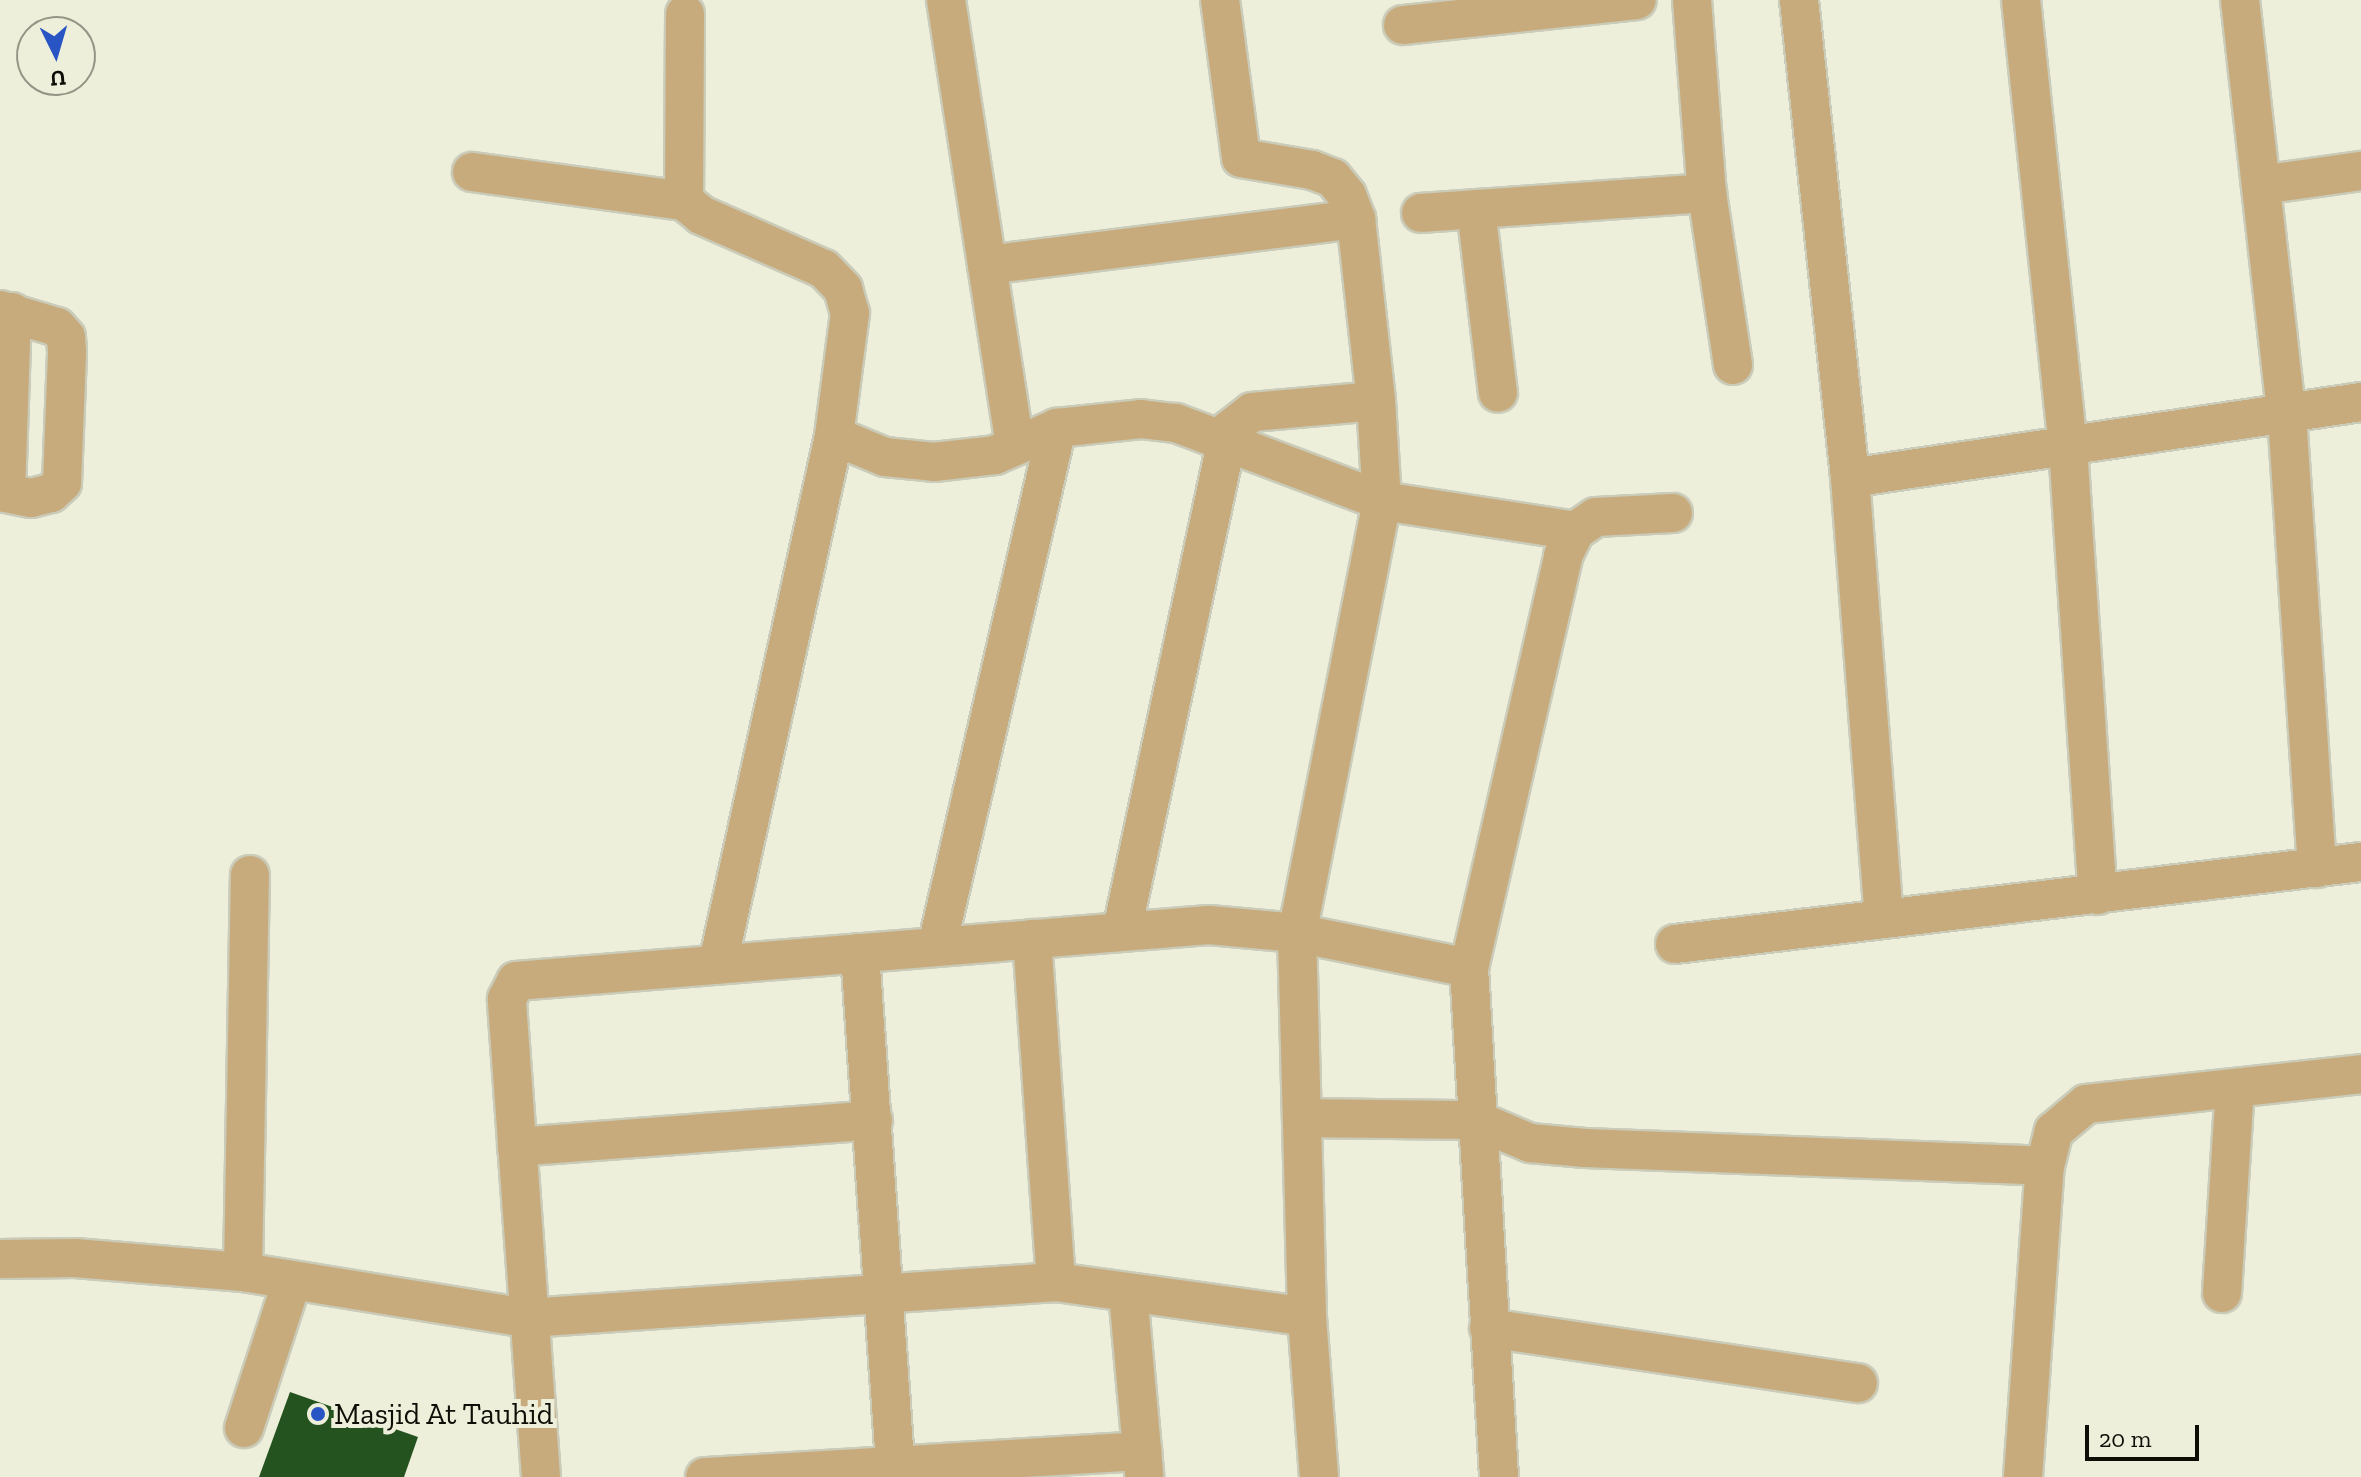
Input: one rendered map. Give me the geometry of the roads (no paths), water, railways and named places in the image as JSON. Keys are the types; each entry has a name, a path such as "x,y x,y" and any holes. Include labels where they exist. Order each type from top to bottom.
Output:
{"street":[{"path":"946,0 1015,446"},
{"path":"1220,0 1241,158 1333,178 1347,195 1356,219 1376,401 1382,501 1297,933 1307,1317 1319,1477"},
{"path":"1403,25 1637,0"},
{"path":"1692,0 1707,193 1733,365"},
{"path":"1799,0 1850,478 1884,919"},
{"path":"2021,0 2068,448 2098,895"},
{"path":"2240,0 2287,416 2317,868"},
{"path":"684,201 685,14"},
{"path":"2261,185 2361,171"},
{"path":"472,172 684,201 701,215 824,269 843,289 850,313 834,436 718,963"},
{"path":"1421,213 1707,193"},
{"path":"1476,209 1498,393"},
{"path":"987,265 1356,219"},
{"path":"6,311 57,327 66,337 67,453 62,483 51,493 31,498 3,493 6,311"},
{"path":"1122,930 1223,443 1238,419 1252,412 1376,401"},
{"path":"1850,478 2287,416 2361,402"},
{"path":"834,436 910,462 995,455 1057,428 1141,419 1176,423 1382,501 1575,531"},
{"path":"937,946 1057,428"},
{"path":"1499,1477 1469,968 1563,556 1575,531 1596,517 1615,513 1673,513"},
{"path":"1675,944 2361,862"},
{"path":"243,1272 250,875"},
{"path":"541,1477 517,1147 510,986 528,978 1209,925 1297,933 1469,968"},
{"path":"1032,939 1056,1282"},
{"path":"860,953 896,1470"},
{"path":"2023,1477 2045,1166 2054,1131 2086,1104 2361,1074"},
{"path":"2222,1293 2235,1088"},
{"path":"1302,1118 1476,1120 1530,1143 1585,1148 2045,1166"},
{"path":"517,1147 873,1120"},
{"path":"0,1259 75,1258 243,1272 528,1318 885,1291 1056,1282 1307,1317"},
{"path":"244,1428 292,1281"},
{"path":"705,1477 1143,1464 1128,1293"},
{"path":"1489,1328 1858,1383"}],"place":[{"name":"Masjid At Tauhid","path":"318,1414"}]}
